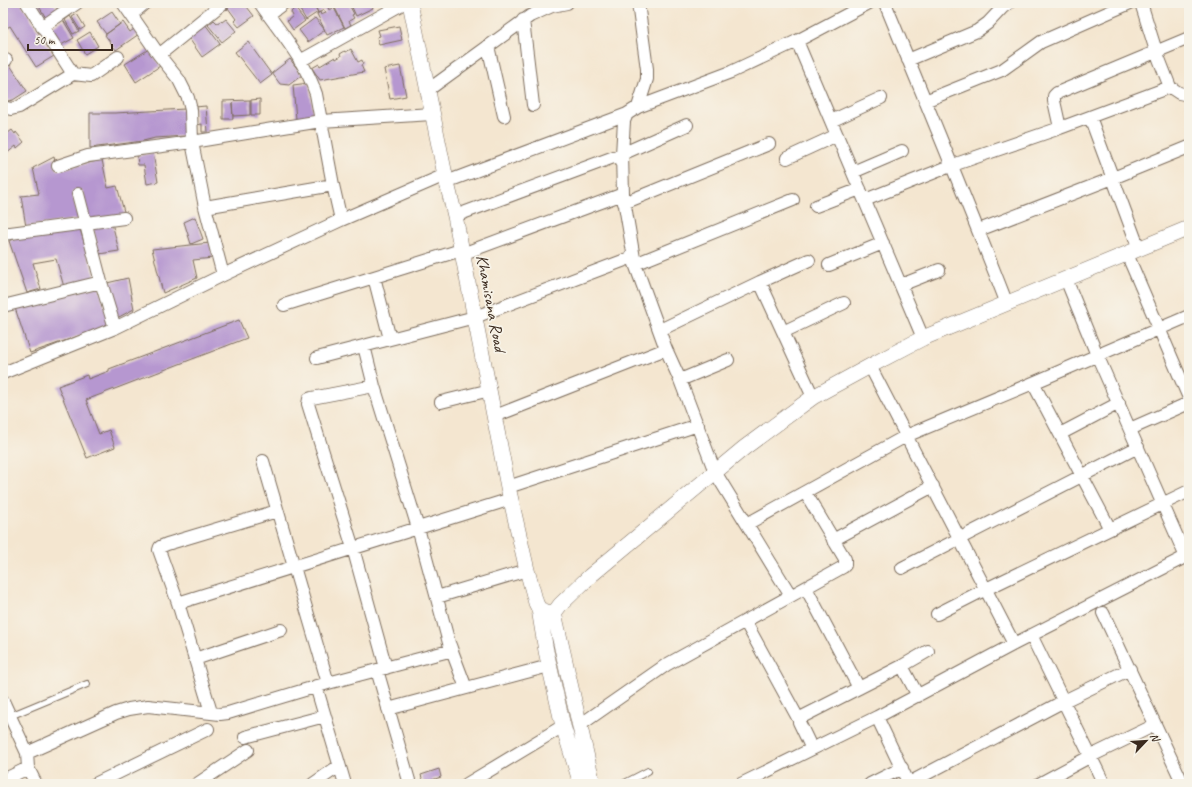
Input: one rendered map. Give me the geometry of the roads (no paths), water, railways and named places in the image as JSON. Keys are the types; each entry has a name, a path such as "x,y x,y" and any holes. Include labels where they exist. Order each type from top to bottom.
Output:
{"street":[{"path":"27,3 73,74"},
{"path":"42,27 77,3"},
{"path":"123,3 159,55 179,80 188,98 192,110 192,142 204,207 223,275"},
{"path":"131,15 145,3"},
{"path":"159,55 223,3"},
{"path":"260,3 300,61 313,84 341,220"},
{"path":"268,15 284,3"},
{"path":"300,61 404,3"},
{"name":"Khamisana Road","path":"410,3 432,114 455,216 510,493 527,570 539,609 549,666 563,726 581,784"},
{"path":"428,90 523,20 544,8 567,3"},
{"path":"638,3 647,69 646,79 638,107"},
{"path":"4,370 115,328 223,275 341,220 446,179 627,114 638,107 731,72 797,41 869,3"},
{"path":"885,3 953,165 1007,304"},
{"path":"908,60 977,31 988,23 1003,7 1009,3"},
{"path":"925,101 1002,70 1041,42 1130,3"},
{"path":"1142,3 1156,51 1170,87 1179,93 1189,95"},
{"path":"523,20 534,105"},
{"path":"1060,128 1054,101 1054,96 1057,93 1189,38"},
{"path":"797,41 923,338"},
{"path":"488,46 504,116"},
{"path":"3,107 11,109 19,107 73,74 91,76 118,57"},
{"path":"816,206 862,194 953,165 1060,128 1170,87"},
{"path":"831,121 881,98"},
{"path":"58,166 88,156 192,142 321,121 432,114"},
{"path":"627,114 624,121 622,154 623,198 634,261 666,349 698,425 715,472 791,596"},
{"path":"1090,117 1113,178 1133,251 1159,328 1189,398"},
{"path":"455,216 622,154 687,125"},
{"path":"786,158 837,135"},
{"path":"284,305 462,252 623,198 770,144"},
{"path":"979,230 1189,147"},
{"path":"853,172 902,151"},
{"path":"204,207 333,185"},
{"path":"78,194 101,282 115,328"},
{"path":"317,358 475,317 634,261 793,200"},
{"path":"3,234 24,230 38,230 85,222 124,218"},
{"path":"554,613 590,576 744,448 813,397 923,338 1189,228"},
{"path":"829,265 883,244"},
{"path":"660,330 760,282 810,260"},
{"path":"901,286 939,270"},
{"path":"374,277 390,339"},
{"path":"741,784 877,717 1031,635 1187,556 1162,504 1097,355 1066,278"},
{"path":"3,306 101,282"},
{"path":"760,282 813,397"},
{"path":"783,332 844,303"},
{"path":"747,524 906,436 1189,316"},
{"path":"364,346 374,386 418,528 449,643 466,688"},
{"path":"495,416 666,349"},
{"path":"680,380 728,360"},
{"path":"870,366 1014,644"},
{"path":"1034,383 1110,530"},
{"path":"374,386 312,398 308,401 353,548 382,669 388,709 410,784"},
{"path":"440,402 490,390"},
{"path":"1060,434 1119,403"},
{"path":"1130,429 1189,403"},
{"path":"178,603 418,528 698,425"},
{"path":"902,568 1138,447"},
{"path":"263,460 328,683"},
{"path":"834,540 933,486"},
{"path":"580,725 666,665 845,565 844,559 834,540 805,492"},
{"path":"937,614 1189,492"},
{"path":"211,712 178,603 160,552 160,547 277,511"},
{"path":"437,597 527,570"},
{"path":"806,588 859,688"},
{"path":"539,609 554,613"},
{"path":"554,613 593,784"},
{"path":"1103,613 1155,725 1184,778"},
{"path":"745,621 799,720 812,749"},
{"path":"195,659 281,630"},
{"path":"1031,635 1092,756 1104,784"},
{"path":"27,753 116,713 129,709 148,706 220,714 228,713 316,686 447,652 450,648 449,643"},
{"path":"799,720 800,718 902,666 928,651"},
{"path":"388,709 549,666"},
{"path":"902,666 918,696"},
{"path":"877,717 909,783 1064,701 1130,669"},
{"path":"316,686 345,784"},
{"path":"3,701 27,753 28,768 36,784"},
{"path":"245,737 325,716"},
{"path":"1039,784 1155,725"},
{"path":"467,784 563,726"},
{"path":"95,784 208,729"},
{"path":"198,784 248,750"},
{"path":"313,784 339,766"},
{"path":"3,780 28,768"},
{"path":"870,784 902,768"}],"lane":[{"path":"10,716 87,684"},
{"path":"623,784 648,771"}]}
